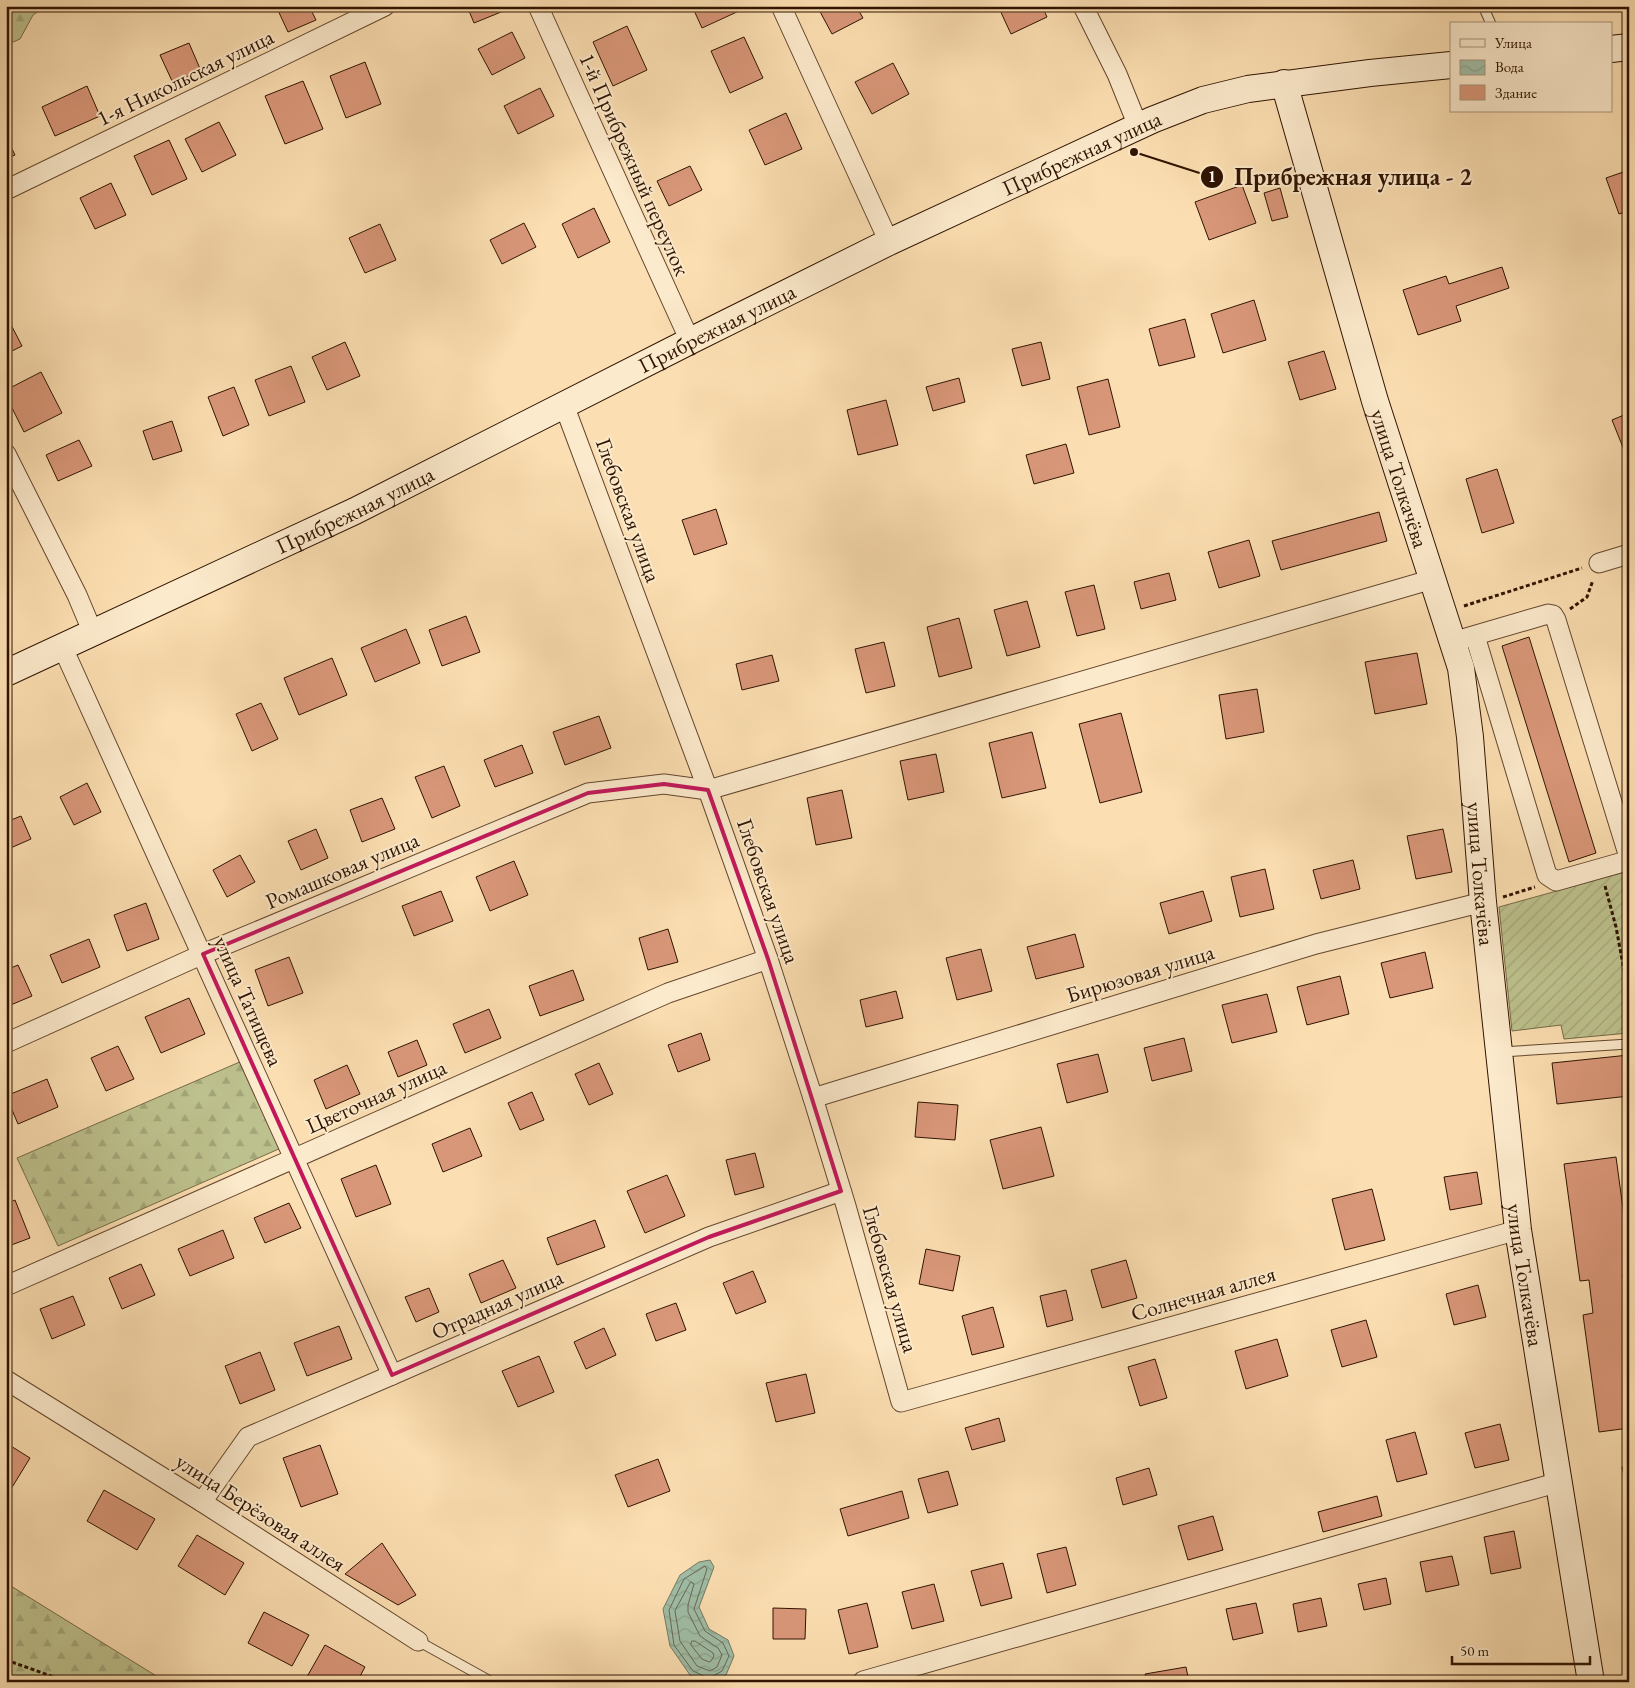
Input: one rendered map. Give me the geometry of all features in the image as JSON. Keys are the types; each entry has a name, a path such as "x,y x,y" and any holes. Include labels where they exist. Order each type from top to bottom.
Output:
{"street":[{"name":"1-я Никольская улица","path":"6,190 385,6"},
{"name":"1-й Прибрежный переулок","path":"538,6 690,341"},
{"path":"781,6 889,242"},
{"path":"1083,6 1117,74 1138,126"},
{"path":"1612,49 1629,47"},
{"name":"Прибрежная улица","path":"6,673 355,511 564,404 889,242 1138,126 1203,100 1248,88 1450,65"},
{"name":"улица Толкачёва","path":"1284,83 1375,400 1444,612 1463,639 1461,668 1470,737 1483,902 1518,1230 1591,1682"},
{"name":"Глебовская улица","path":"564,404 708,790 768,959 841,1191 901,1402"},
{"path":"6,454 77,596 93,633"},
{"path":"1599,563 1629,554"},
{"path":"708,790 1433,579"},
{"path":"1548,614 1553,615 1622,813 1628,854 1627,859 1623,862 1556,881 1547,875 1463,639 1548,614"},
{"name":"улица Татищева","path":"62,646 392,1375"},
{"name":"Ромашковая улица","path":"6,1043 203,954 588,793 664,784 708,790"},
{"name":"Бирюзовая улица","path":"813,1098 1316,944 1483,902"},
{"name":"Цветочная улица","path":"6,1286 668,993 768,959"},
{"name":"Отрадная улица","path":"202,1502 248,1436 709,1237 841,1191"},
{"name":"Солнечная аллея","path":"901,1402 1518,1230"},
{"name":"улица Берёзовая аллея","path":"6,1380 202,1502 418,1641"},
{"path":"863,1681 1559,1482"}],"lane":[{"path":"1483,6 1490,22"},
{"path":"1498,1052 1629,1044"},
{"name":"улица Берёзовая аллея","path":"418,1641 492,1682"}],"path":[{"path":"1444,612 1599,563"},
{"path":"1556,620 1587,597 1599,563"},
{"path":"1600,869 1616,927 1629,997"},
{"path":"1483,902 1556,881"},
{"path":"6,1660 68,1682"}],"highlighted area":[{"path":"664,784 708,790 768,959 841,1191 709,1237 392,1375 203,954 588,793"}],"green space":[{"path":"6,6 46,6 33,15 20,39 6,45"},
{"path":"1629,871 1629,1033 1564,1039 1561,1025 1512,1031 1499,907"},
{"path":"242,1061 281,1148 58,1246 17,1158"},
{"path":"6,1583 166,1682 6,1682"}],"water":[{"path":"710,1560 714,1567 699,1607 709,1629 728,1640 734,1656 726,1675 713,1682 707,1682 690,1675 670,1646 663,1609 680,1575 699,1562"}],"building":[{"path":"276,6 309,6 316,20 288,32"},
{"path":"467,6 504,6 506,10 474,23"},
{"path":"692,6 736,6 739,11 702,28"},
{"path":"817,6 856,6 863,18 832,34"},
{"path":"998,6 1042,6 1047,17 1011,34"},
{"path":"627,26 647,70 613,86 593,42"},
{"path":"512,32 525,58 492,75 478,49"},
{"path":"744,37 763,78 730,93 711,51"},
{"path":"189,43 201,71 173,83 160,55"},
{"path":"365,62 381,104 346,118 330,76"},
{"path":"893,63 909,94 872,114 855,82"},
{"path":"303,81 323,129 285,144 265,96"},
{"path":"87,86 100,116 55,136 42,107"},
{"path":"540,88 554,116 518,134 504,106"},
{"path":"786,113 802,149 765,165 749,130"},
{"path":"219,122 236,155 202,172 185,139"},
{"path":"6,137 15,155 6,159"},
{"path":"169,140 187,179 152,195 134,156"},
{"path":"690,166 702,190 669,206 657,181"},
{"path":"1629,170 1629,211 1619,214 1606,178"},
{"path":"111,183 126,215 95,229 80,198"},
{"path":"1242,185 1256,223 1209,240 1195,202"},
{"path":"1280,188 1288,217 1272,221 1264,193"},
{"path":"594,208 610,242 578,258 562,224"},
{"path":"524,223 536,247 502,264 490,240"},
{"path":"380,224 396,260 365,273 349,238"},
{"path":"1502,267 1509,288 1456,306 1461,321 1418,335 1403,290 1446,276 1449,284"},
{"path":"1254,300 1266,340 1223,353 1211,314"},
{"path":"6,315 22,346 6,354"},
{"path":"1185,319 1195,357 1159,366 1149,329"},
{"path":"345,342 360,376 327,390 312,357"},
{"path":"1041,342 1050,379 1022,386 1012,349"},
{"path":"1324,351 1336,389 1300,400 1288,362"},
{"path":"291,366 305,402 269,416 255,380"},
{"path":"41,372 62,413 24,432 6,396 6,390"},
{"path":"959,378 965,402 933,411 926,387"},
{"path":"1108,379 1120,427 1089,435 1077,387"},
{"path":"234,387 249,425 223,436 208,397"},
{"path":"886,400 898,445 858,455 847,410"},
{"path":"1629,413 1629,449 1624,450 1612,420"},
{"path":"172,421 182,451 153,460 143,431"},
{"path":"79,440 92,466 58,481 46,455"},
{"path":"1066,444 1074,473 1034,484 1026,455"},
{"path":"1497,469 1514,523 1482,533 1466,479"},
{"path":"716,509 727,544 694,555 682,520"},
{"path":"1379,512 1387,541 1281,570 1272,541"},
{"path":"1249,540 1260,576 1219,588 1208,552"},
{"path":"1169,573 1176,600 1141,609 1134,582"},
{"path":"1094,585 1105,629 1077,636 1065,592"},
{"path":"1027,601 1040,647 1007,656 994,610"},
{"path":"466,616 480,652 442,666 429,630"},
{"path":"959,618 972,668 939,677 927,627"},
{"path":"406,629 420,663 375,682 361,648"},
{"path":"1529,637 1596,853 1569,862 1502,646"},
{"path":"884,642 895,686 866,693 855,649"},
{"path":"1417,653 1427,704 1375,714 1365,662"},
{"path":"772,655 779,681 742,690 736,664"},
{"path":"332,658 347,695 299,715 284,678"},
{"path":"1257,689 1264,732 1226,739 1219,695"},
{"path":"261,703 278,739 252,751 236,714"},
{"path":"1121,713 1142,792 1100,803 1079,724"},
{"path":"599,716 611,748 565,765 553,732"},
{"path":"1032,732 1046,788 1002,798 989,743"},
{"path":"522,745 533,773 495,787 484,760"},
{"path":"936,754 944,792 908,800 900,761"},
{"path":"444,766 460,806 432,818 415,777"},
{"path":"87,783 101,812 74,825 60,797"},
{"path":"842,790 852,838 816,845 807,798"},
{"path":"382,798 395,829 362,842 350,810"},
{"path":"21,816 31,839 6,850 6,822"},
{"path":"316,829 328,858 301,870 288,841"},
{"path":"1443,829 1452,872 1416,879 1407,836"},
{"path":"240,855 255,882 227,897 213,870"},
{"path":"1353,860 1360,889 1321,899 1313,870"},
{"path":"514,861 528,895 490,911 476,877"},
{"path":"1265,869 1274,909 1240,917 1231,877"},
{"path":"441,891 453,921 414,936 402,906"},
{"path":"1203,891 1212,921 1169,934 1160,903"},
{"path":"146,903 159,939 127,951 114,915"},
{"path":"668,929 678,962 648,970 639,938"},
{"path":"1075,934 1084,967 1036,979 1027,947"},
{"path":"89,939 100,967 62,983 50,955"},
{"path":"981,949 992,991 957,1000 946,958"},
{"path":"1425,952 1433,988 1390,998 1381,963"},
{"path":"289,957 303,993 268,1006 255,970"},
{"path":"18,965 32,996 6,1007 6,970"},
{"path":"573,970 584,1000 540,1016 529,986"},
{"path":"1340,976 1349,1014 1307,1025 1297,987"},
{"path":"896,991 903,1018 866,1027 860,1000"},
{"path":"1267,994 1277,1032 1232,1043 1222,1005"},
{"path":"189,998 205,1034 161,1053 145,1017"},
{"path":"489,1009 501,1038 465,1053 453,1024"},
{"path":"701,1033 710,1060 678,1072 668,1045"},
{"path":"1184,1038 1192,1071 1152,1081 1144,1048"},
{"path":"417,1040 427,1065 398,1077 388,1052"},
{"path":"118,1046 134,1079 106,1091 91,1058"},
{"path":"1098,1054 1108,1092 1067,1103 1057,1064"},
{"path":"1629,1055 1629,1096 1557,1104 1552,1063"},
{"path":"599,1063 613,1094 589,1105 575,1074"},
{"path":"347,1065 360,1094 326,1109 314,1080"},
{"path":"47,1079 58,1107 18,1124 6,1096"},
{"path":"532,1092 544,1120 520,1130 508,1103"},
{"path":"918,1102 958,1105 955,1140 915,1137"},
{"path":"1041,1127 1054,1176 1003,1189 990,1140"},
{"path":"470,1128 482,1156 443,1172 432,1144"},
{"path":"755,1153 764,1187 735,1195 726,1160"},
{"path":"1616,1157 1629,1253 1629,1274 1623,1275 1629,1308 1629,1428 1599,1432 1583,1315 1593,1313 1589,1280 1580,1281 1564,1164"},
{"path":"376,1165 391,1204 356,1217 341,1179"},
{"path":"1477,1172 1482,1204 1450,1210 1444,1177"},
{"path":"667,1175 685,1216 645,1233 627,1191"},
{"path":"1372,1189 1385,1240 1345,1250 1332,1199"},
{"path":"15,1200 30,1238 6,1247 6,1204"},
{"path":"289,1203 301,1228 265,1243 254,1218"},
{"path":"595,1220 605,1247 557,1265 547,1238"},
{"path":"223,1230 234,1258 190,1276 178,1249"},
{"path":"926,1249 960,1256 953,1291 919,1284"},
{"path":"503,1260 516,1288 481,1303 469,1274"},
{"path":"1126,1260 1137,1298 1102,1308 1091,1270"},
{"path":"141,1264 155,1295 122,1309 109,1278"},
{"path":"753,1271 766,1302 736,1314 723,1283"},
{"path":"1478,1285 1486,1317 1454,1325 1446,1294"},
{"path":"429,1288 439,1312 416,1322 405,1297"},
{"path":"1066,1290 1073,1320 1047,1327 1040,1296"},
{"path":"73,1296 85,1325 52,1339 40,1309"},
{"path":"676,1303 686,1330 656,1341 646,1314"},
{"path":"993,1307 1004,1347 972,1355 962,1316"},
{"path":"1366,1320 1377,1357 1342,1367 1331,1330"},
{"path":"339,1326 352,1359 307,1376 294,1343"},
{"path":"604,1328 616,1355 586,1369 574,1342"},
{"path":"1277,1339 1288,1376 1246,1389 1235,1351"},
{"path":"260,1352 275,1390 240,1404 225,1366"},
{"path":"539,1356 554,1392 518,1407 502,1371"},
{"path":"1155,1359 1167,1398 1140,1406 1128,1367"},
{"path":"806,1374 815,1413 776,1422 766,1383"},
{"path":"999,1418 1005,1441 972,1450 965,1428"},
{"path":"1500,1424 1509,1460 1475,1468 1465,1433"},
{"path":"1415,1432 1427,1474 1397,1482 1386,1440"},
{"path":"6,1443 30,1458 11,1489 6,1486"},
{"path":"320,1445 338,1494 301,1507 283,1458"},
{"path":"658,1459 670,1491 628,1507 615,1475"},
{"path":"1629,1466 1629,1485 1626,1486 1622,1467"},
{"path":"1149,1468 1157,1495 1123,1505 1116,1478"},
{"path":"948,1471 958,1505 928,1513 918,1479"},
{"path":"104,1490 155,1519 137,1550 87,1521"},
{"path":"902,1491 909,1518 848,1536 840,1509"},
{"path":"1377,1496 1382,1516 1323,1532 1318,1512"},
{"path":"1213,1516 1223,1550 1188,1560 1178,1526"},
{"path":"1514,1531 1521,1568 1491,1574 1484,1537"},
{"path":"197,1535 244,1563 225,1595 178,1566"},
{"path":"382,1543 416,1595 398,1605 345,1574"},
{"path":"1066,1547 1076,1585 1047,1593 1037,1554"},
{"path":"1452,1556 1459,1585 1426,1592 1420,1562"},
{"path":"1003,1563 1012,1598 981,1606 971,1571"},
{"path":"1386,1578 1391,1604 1364,1610 1358,1584"},
{"path":"934,1584 944,1621 912,1629 902,1592"},
{"path":"1321,1598 1327,1626 1298,1632 1293,1604"},
{"path":"867,1603 878,1647 849,1654 838,1610"},
{"path":"1256,1603 1263,1633 1233,1640 1226,1609"},
{"path":"773,1608 806,1609 805,1639 773,1639"},
{"path":"264,1612 309,1635 292,1666 248,1643"},
{"path":"325,1645 365,1667 357,1682 304,1682"},
{"path":"1186,1667 1189,1682 1147,1682 1145,1674"}],"place":[{"name":"Прибрежная улица - 2","path":"1134,152"}]}
